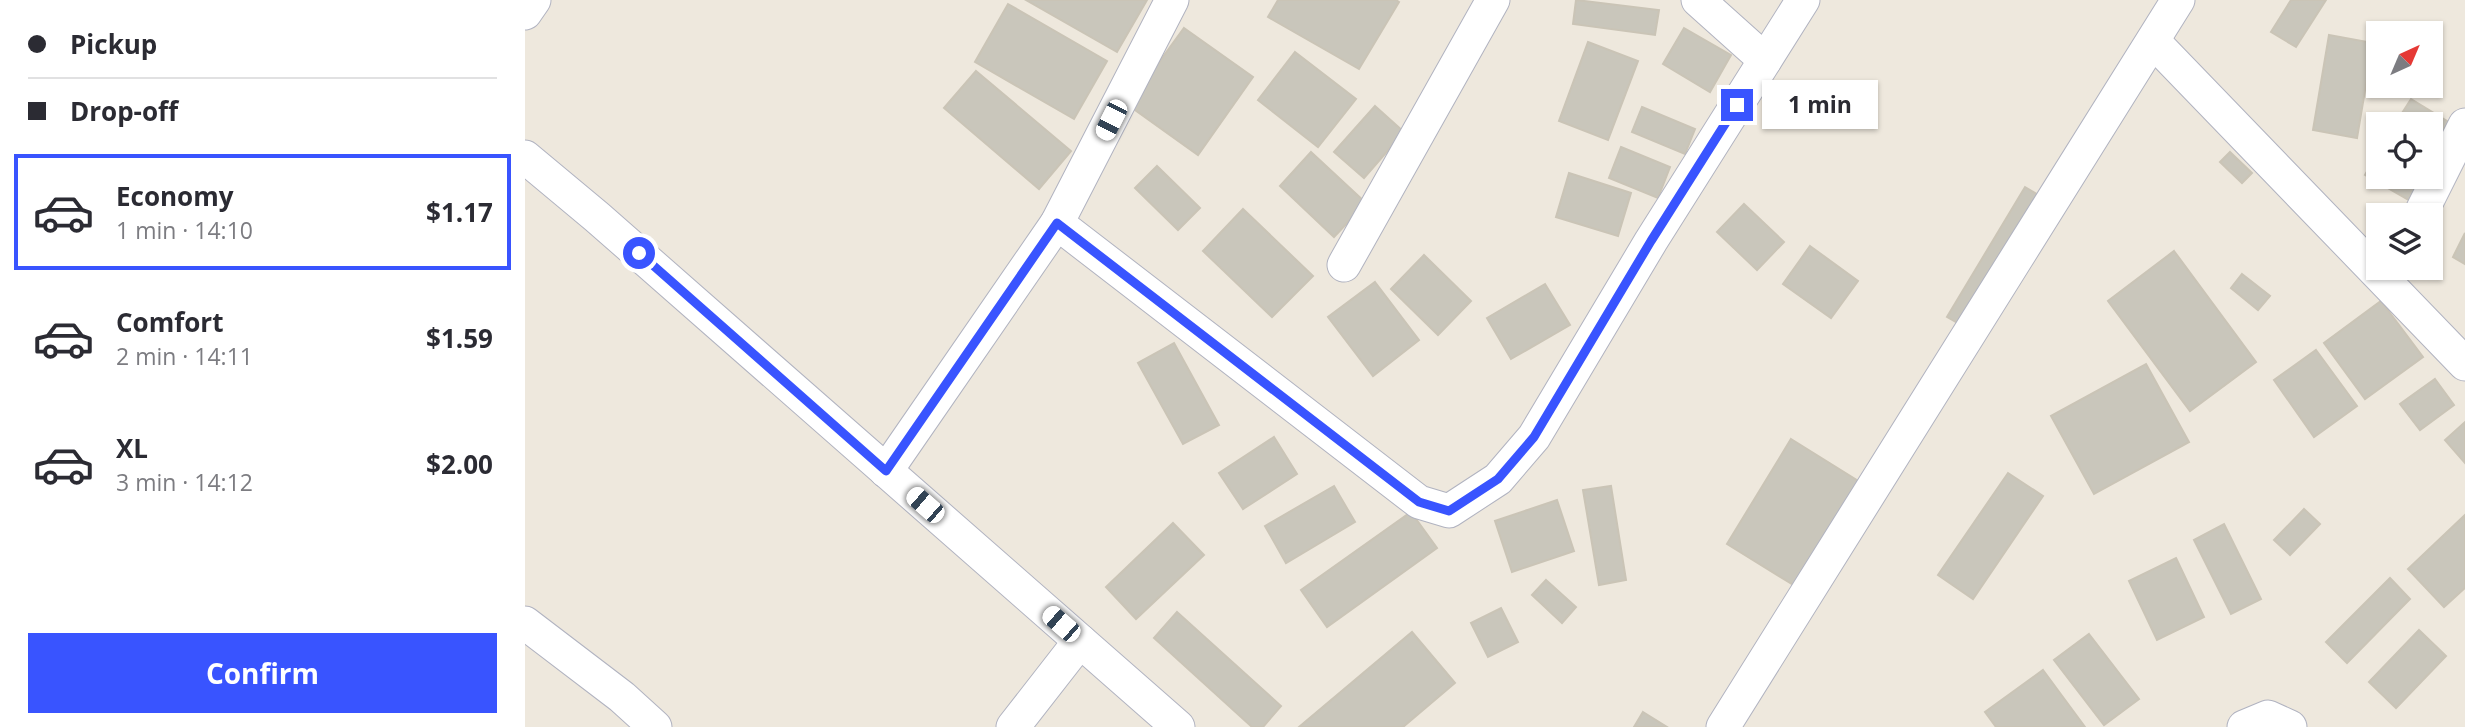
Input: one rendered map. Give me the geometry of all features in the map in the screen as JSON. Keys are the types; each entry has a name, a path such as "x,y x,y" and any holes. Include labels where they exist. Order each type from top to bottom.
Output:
{"street":[{"path":"525,13 534,0"},
{"path":"886,471 1057,223 1172,0"},
{"path":"1344,265 1493,0"},
{"path":"1698,0 1765,60"},
{"path":"1057,223 1419,502 1449,511 1498,479 1534,437 1651,241 1803,0"},
{"path":"1723,727 2178,0"},
{"path":"2153,41 2366,251"},
{"path":"2426,203 2465,125"},
{"path":"525,157 597,217 1178,727"},
{"path":"2394,280 2465,364"},
{"path":"525,623 622,697 655,727"},
{"path":"1013,727 1080,641"},
{"path":"2244,727 2268,717 2290,727"}],"building":[{"path":"1026,0 1147,0 1117,52"},
{"path":"1278,0 1399,2 1359,69 1268,17"},
{"path":"1576,0 1659,10 1655,35 1573,24"},
{"path":"2291,0 2326,0 2296,47 2271,32"},
{"path":"1008,4 1107,61 1074,119 975,62"},
{"path":"1184,28 1253,77 1198,155 1128,105"},
{"path":"1684,28 1731,55 1710,92 1663,64"},
{"path":"2329,35 2366,42 2366,85 2357,138 2313,130"},
{"path":"1588,42 1638,61 1608,140 1559,121"},
{"path":"1295,52 1356,99 1318,147 1258,100"},
{"path":"976,71 1071,151 1039,189 944,108"},
{"path":"2411,99 2432,112 2403,112"},
{"path":"1375,106 1404,132 1364,178 1334,152"},
{"path":"1642,107 1695,129 1685,154 1632,132"},
{"path":"2443,118 2457,127 2443,151"},
{"path":"1621,147 1670,167 1658,198 1609,178"},
{"path":"1311,152 1366,203 1334,237 1280,186"},
{"path":"2230,152 2252,173 2242,183 2220,162"},
{"path":"1157,166 1200,208 1178,230 1135,188"},
{"path":"1569,173 1631,193 1618,236 1556,217"},
{"path":"2025,187 2045,199 1968,329 1947,317"},
{"path":"2389,189 2420,189 2412,202"},
{"path":"1744,204 1784,242 1757,270 1717,232"},
{"path":"1243,209 1313,276 1272,317 1203,251"},
{"path":"2465,233 2465,264 2453,257"},
{"path":"1810,246 1858,281 1831,318 1783,284"},
{"path":"2174,251 2256,362 2190,411 2108,301"},
{"path":"1424,255 1471,301 1438,335 1391,289"},
{"path":"2242,274 2270,296 2258,310 2231,288"},
{"path":"1375,282 1419,340 1373,376 1328,317"},
{"path":"1545,284 1570,325 1511,359 1487,318"},
{"path":"2381,301 2423,357 2365,399 2324,343"},
{"path":"1174,343 1219,425 1183,444 1138,363"},
{"path":"2316,350 2357,406 2314,437 2274,380"},
{"path":"2146,364 2189,442 2094,494 2051,416"},
{"path":"2435,379 2454,405 2420,430 2400,404"},
{"path":"2465,422 2465,463 2445,440"},
{"path":"1274,437 1297,474 1243,509 1219,473"},
{"path":"1791,439 1860,482 1795,586 1727,544"},
{"path":"2008,473 2043,496 1973,599 1938,575"},
{"path":"1334,486 1355,522 1286,563 1265,526"},
{"path":"1611,486 1626,580 1599,585 1583,490"},
{"path":"1557,500 1574,551 1512,572 1495,521"},
{"path":"2304,509 2320,524 2290,555 2274,540"},
{"path":"1411,512 1437,548 1327,627 1301,590"},
{"path":"2465,515 2465,588 2444,607 2408,569"},
{"path":"1173,523 1204,555 1136,619 1106,587"},
{"path":"2224,524 2261,599 2231,614 2194,540"},
{"path":"2176,558 2204,617 2157,640 2129,581"},
{"path":"2390,578 2410,599 2347,663 2326,642"},
{"path":"1546,580 1576,607 1562,623 1532,595"},
{"path":"1501,608 1518,642 1488,657 1471,623"},
{"path":"1177,612 1281,706 1263,727 1252,727 1154,638"},
{"path":"2419,630 2446,656 2396,708 2369,682"},
{"path":"1412,632 1455,683 1403,727 1299,727"},
{"path":"2089,634 2139,699 2104,725 2054,660"},
{"path":"2043,670 2085,727 1996,727 1985,712"},
{"path":"1643,712 1667,727 1634,727"}],"route":[{"path":"639,253 886,471 1057,223 1419,502 1449,511 1498,479 1534,437 1651,241 1737,105"}]}
